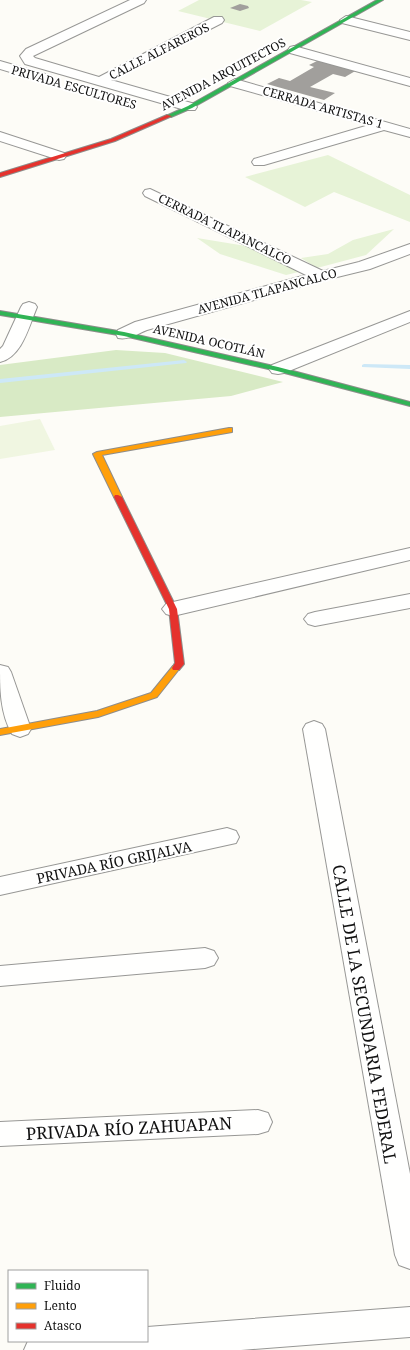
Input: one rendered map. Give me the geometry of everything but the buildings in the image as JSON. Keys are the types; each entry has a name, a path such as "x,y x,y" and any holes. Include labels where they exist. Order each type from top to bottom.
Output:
{"street":[{"path":"108,0 128,5 140,0"},
{"name":"AVENIDA ARQUITECTOS","path":"0,175 113,140 190,107 382,0"},
{"name":"PRIVADA ESCULTORES","path":"128,5 30,52 26,56 30,61 190,107"},
{"name":"CALLE ALFAREROS","path":"100,81 218,20"},
{"path":"346,20 410,36"},
{"path":"294,50 410,82"},
{"name":"PRIVADA ESCULTORES","path":"0,65 172,115"},
{"name":"CERRADA ARTISTAS 1","path":"235,83 410,133"},
{"path":"259,162 385,125"},
{"path":"0,136 59,156"},
{"name":"CERRADA TLAPANCALCO","path":"150,193 321,276"},
{"name":"AVENIDA TLAPANCALCO","path":"137,328 321,276 364,266 410,250"},
{"path":"0,357 10,349 28,309"},
{"name":"AVENIDA OCOTLÁN","path":"0,313 28,309 137,328 291,366"},
{"path":"291,366 410,316"},
{"name":"AVENIDA OCOTLÁN","path":"261,355 410,404"},
{"path":"0,672 10,731 98,714 154,695 180,664 173,609 97,454 229,430"},
{"path":"173,609 410,554"},
{"path":"315,619 410,601"},
{"name":"CALLE DE LA SECUNDARIA FEDERAL","path":"314,729 410,1255"},
{"name":"PRIVADA RÍO GRIJALVA","path":"0,886 227,837"},
{"path":"0,976 206,958"},
{"name":"PRIVADA RÍO ZAHUAPAN","path":"0,1134 258,1122"},
{"path":"148,1342 410,1322"},
{"path":"40,1350 146,1342"}],"green space":[{"path":"199,0 301,0 312,2 260,31 178,11"},
{"path":"328,155 410,195 410,222 334,192 305,207 245,177"},
{"path":"394,229 366,255 317,268 301,258 328,254 353,240"},
{"path":"197,238 252,247 303,271 286,275 220,254"},
{"path":"116,350 165,353 283,382 231,396 0,417 0,365"},
{"path":"40,419 55,450 0,459 0,426"}],"waterway":[{"path":"0,381 184,362"},
{"path":"364,366 410,367"}],"traffic: fast":[{"path":"169,116 190,107 381,0"},
{"path":"0,313 124,334 278,369 410,404"}],"traffic: slow":[{"path":"118,497 97,454 229,430"},
{"path":"0,732 98,714 154,695 176,668"}],"traffic: jam":[{"path":"0,175 113,140 169,116"},
{"path":"118,497 173,609 180,664 176,668"}]}
